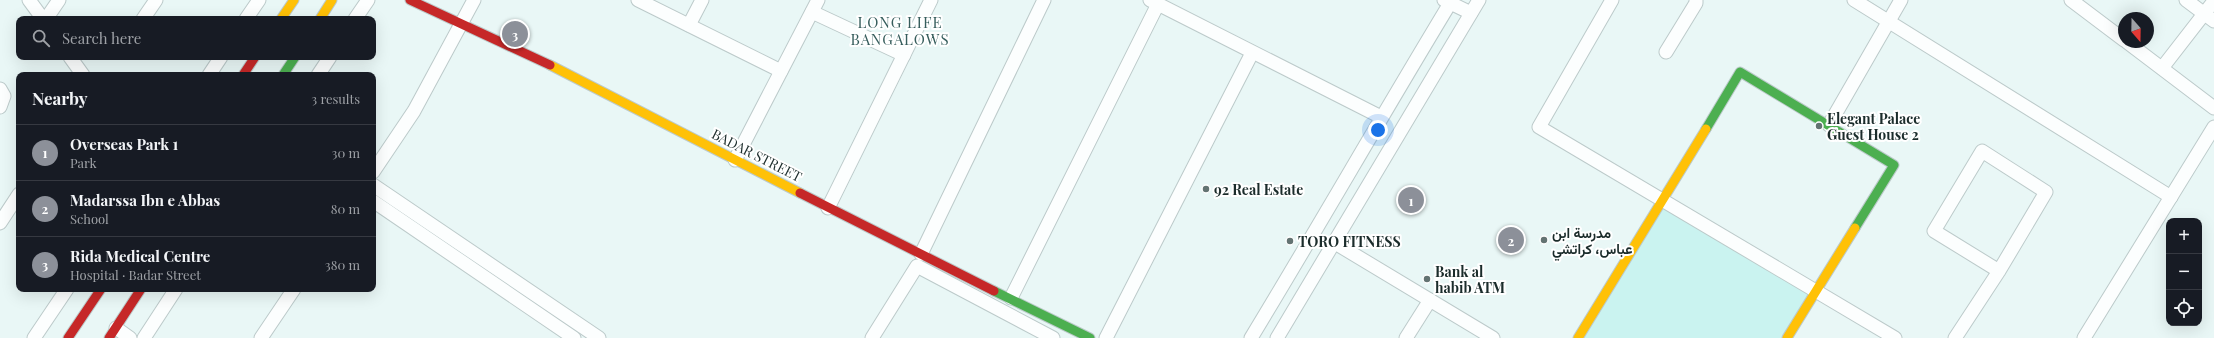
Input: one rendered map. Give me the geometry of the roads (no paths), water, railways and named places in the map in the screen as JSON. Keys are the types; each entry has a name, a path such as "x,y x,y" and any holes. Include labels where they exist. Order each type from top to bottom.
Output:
{"street":[{"path":"29,0 42,16"},
{"path":"47,16 59,0"},
{"path":"145,16 156,0"},
{"path":"248,16 259,0"},
{"path":"283,16 294,0"},
{"path":"322,16 332,0"},
{"path":"357,16 368,0"},
{"name":"BADAR STREET","path":"410,0 558,69 828,208 1090,338"},
{"path":"376,168 414,111 474,0"},
{"path":"638,0 781,71"},
{"path":"689,25 702,0"},
{"path":"735,160 818,0"},
{"path":"828,208 931,0"},
{"path":"921,254 1044,0"},
{"path":"1277,338 1479,0"},
{"path":"1612,0 1539,127 1895,338"},
{"path":"1666,52 1696,3 1696,0"},
{"path":"1854,0 2171,197"},
{"path":"1829,125 1901,0"},
{"path":"2071,0 2118,35"},
{"path":"2186,0 2209,17"},
{"path":"1251,338 1316,231 1449,1 1471,13"},
{"path":"2162,68 2209,17 2214,1"},
{"path":"1011,298 1154,2 1252,53 1381,117"},
{"path":"812,12 904,55"},
{"path":"2135,48 2214,108"},
{"path":"1106,338 1252,53"},
{"path":"72,60 81,72"},
{"path":"211,72 219,60"},
{"path":"245,72 254,60"},
{"path":"285,72 293,60"},
{"path":"320,72 328,60"},
{"path":"1578,338 1740,72 1894,165 1787,338"},
{"path":"0,89 4,96 0,107"},
{"path":"2084,338 2214,127"},
{"path":"1955,338 1999,271 2046,192 1982,151 1934,231 1999,271"},
{"path":"376,187 599,338"},
{"path":"0,223 16,199"},
{"path":"376,203 574,338"},
{"path":"1335,243 1492,338"},
{"path":"872,338 916,266 1053,338"},
{"path":"34,338 65,292"},
{"path":"68,338 99,292"},
{"path":"130,338 112,333 139,292"},
{"path":"144,338 174,292"},
{"path":"261,338 292,292"},
{"path":"1406,338 1430,300"}],"place":[{"name":"Rida Medical Centre","path":"515,34"},
{"name":"Elegant Palace Guest House 2","path":"1819,126"},
{"name":"92 Real Estate","path":"1206,189"},
{"name":"Overseas Park 1","path":"1411,200"},
{"name":"Madarssa Ibn e Abbas","path":"1511,240"},
{"name":"مدرسة ابن عباس، كراتشي","path":"1544,240"},
{"name":"TORO FITNESS","path":"1290,241"},
{"name":"Bank al habib ATM","path":"1427,279"}],"district":[{"name":"LONG LIFE BANGALOWS","path":"900,30"}]}
